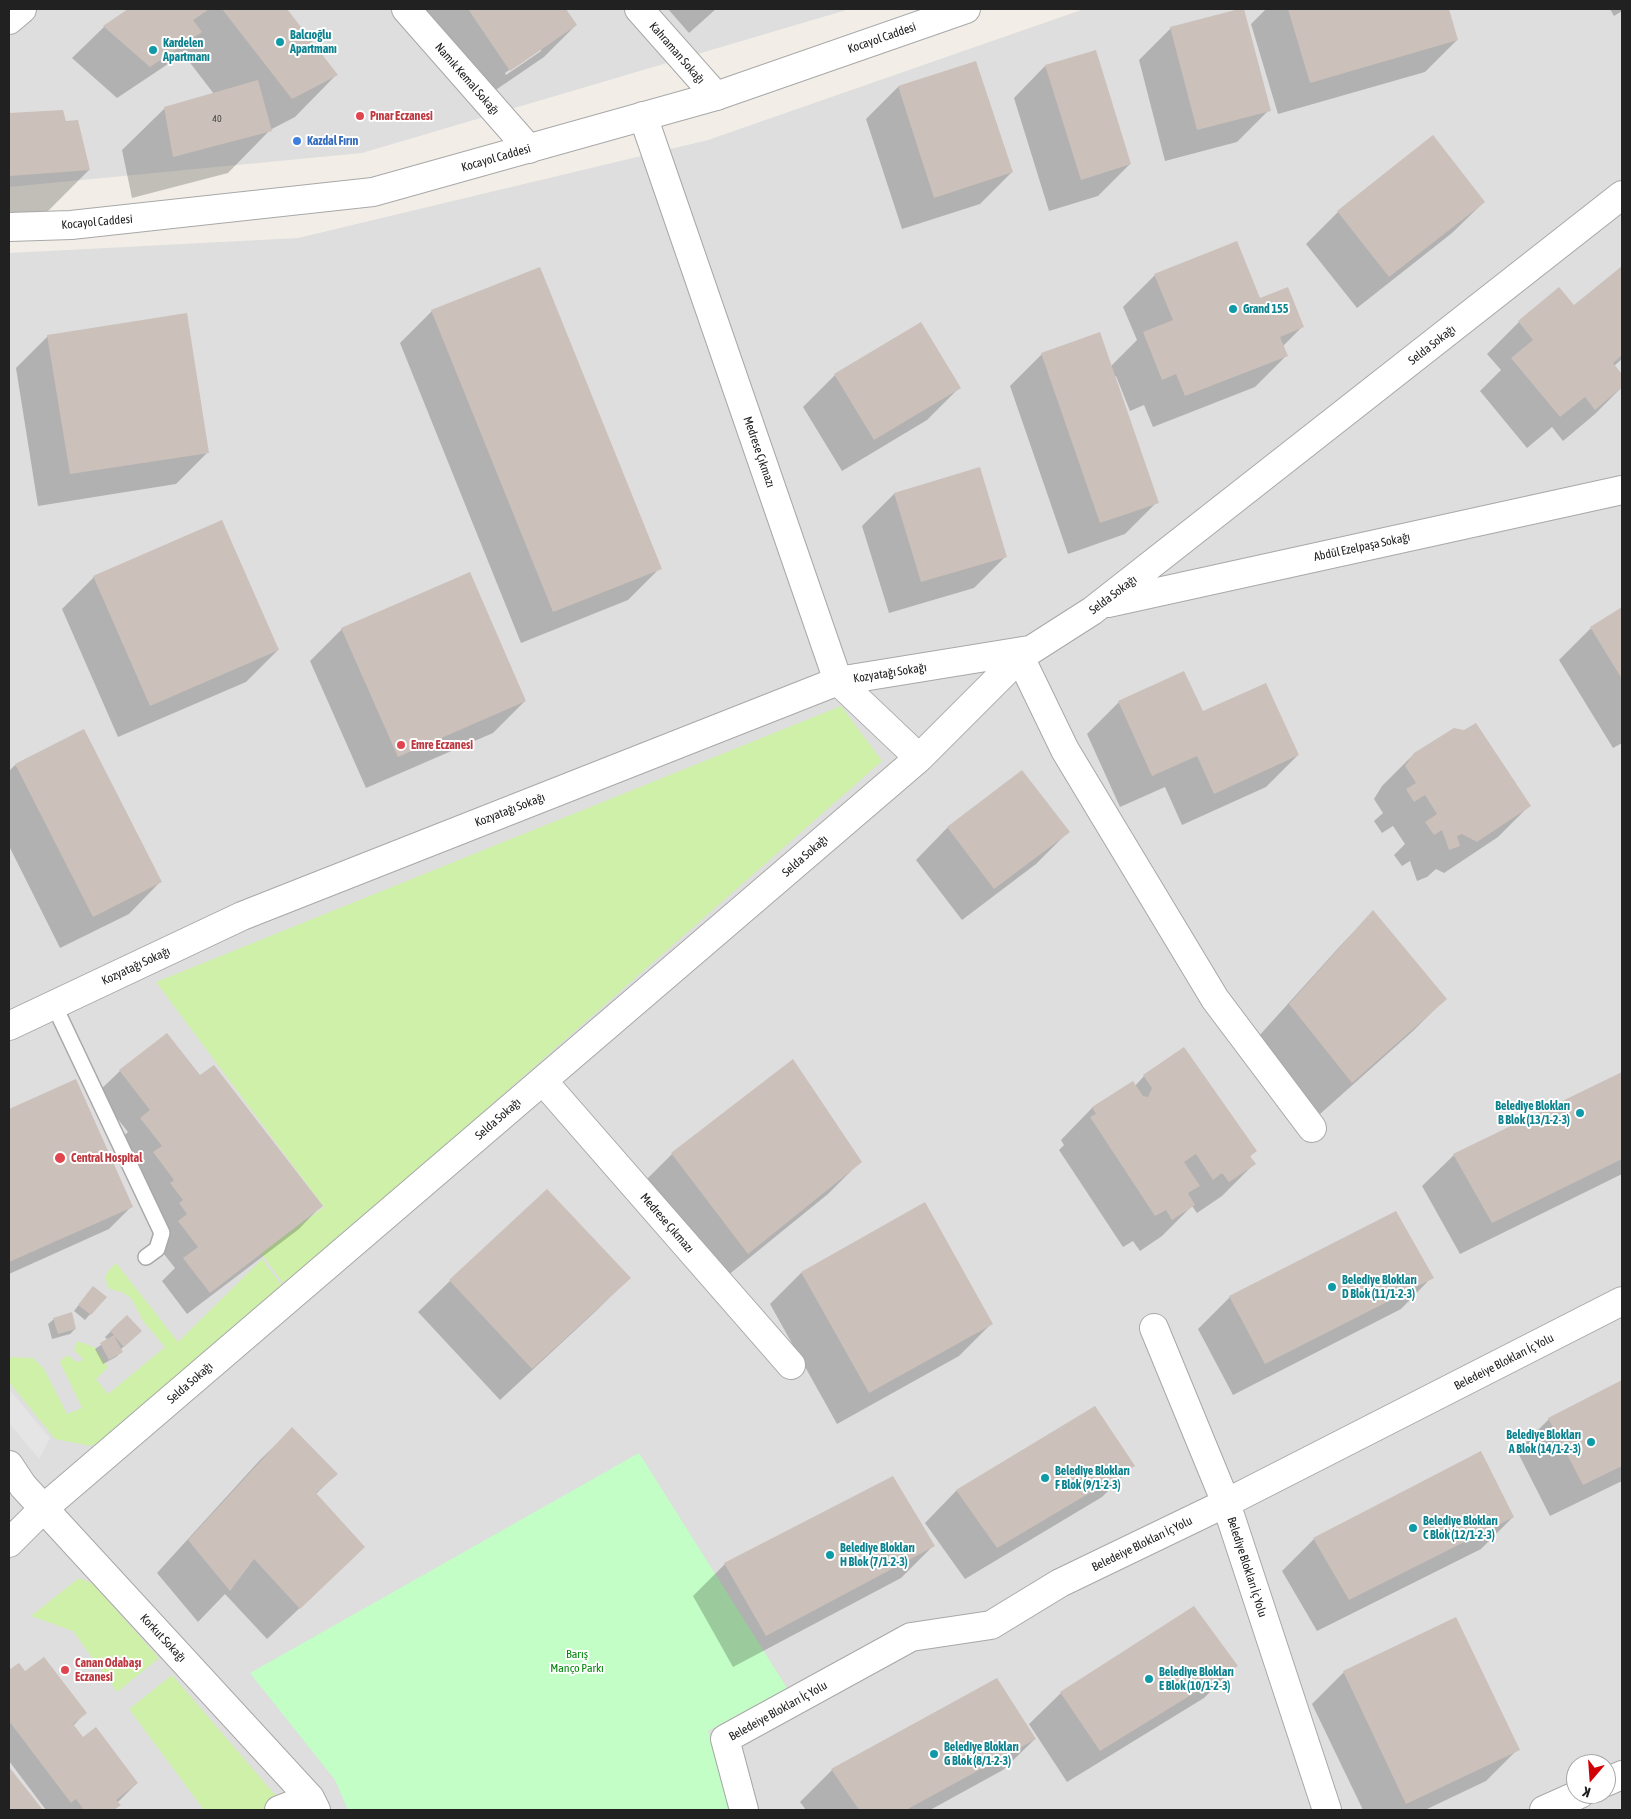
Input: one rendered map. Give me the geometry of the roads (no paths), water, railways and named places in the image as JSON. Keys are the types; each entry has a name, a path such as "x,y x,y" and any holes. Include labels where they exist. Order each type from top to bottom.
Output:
{"street":[{"path":"9,20 22,9"},
{"name":"Namık Kemal Sokağı","path":"406,9 529,149"},
{"name":"Kahraman Sokağı","path":"639,9 716,96"},
{"name":"Kocayol Caddesi","path":"9,227 72,225 373,192 716,96 966,9"},
{"name":"Medrese Çıkmazı","path":"643,116 838,681 919,758"},
{"name":"Selda Sokağı","path":"9,1544 44,1508 919,758 1024,654 1102,604 1622,195"},
{"name":"Abdül Ezelpaşa Sokağı","path":"1102,604 1622,490"},
{"path":"1024,654 1065,750 1215,999 1312,1128"},
{"name":"Kozyatağı Sokağı","path":"9,1026 242,916 838,681 1024,654"},
{"name":"Medrese Çıkmazı","path":"543,1081 791,1365"},
{"name":"Beledeiye Blokları İç Yolu","path":"744,1810 725,1739 912,1637 990,1625 1060,1583 1226,1503 1622,1302"},
{"name":"Belediye Blokları İç Yolu","path":"1154,1328 1226,1503 1327,1810"},
{"name":"Korkut Sokağı","path":"9,1465 23,1486 313,1804"},
{"path":"1544,1810 1566,1800"},
{"path":"279,1810 313,1804"}],"lane":[{"path":"54,1004 162,1233 157,1250 146,1257"}],"place":[{"name":"Balcıoğlu Apartmanı","path":"280,42"},
{"name":"Kardelen Apartmanı","path":"153,50"},
{"name":"Pınar Eczanesi","path":"360,116"},
{"name":"Kazdal Fırın","path":"297,141"},
{"name":"Grand 155","path":"1233,309"},
{"name":"Emre Eczanesi","path":"401,745"},
{"name":"Belediye Blokları B Blok (13/1-2-3)","path":"1580,1113"},
{"name":"Central Hospital","path":"60,1158"},
{"name":"Belediye Blokları D Blok (11/1-2-3)","path":"1332,1287"},
{"name":"Belediye Blokları A Blok (14/1-2-3)","path":"1591,1442"},
{"name":"Belediye Blokları F Blok (9/1-2-3)","path":"1045,1478"},
{"name":"Belediye Blokları C Blok (12/1-2-3)","path":"1413,1528"},
{"name":"Belediye Blokları H Blok (7/1-2-3)","path":"830,1555"},
{"name":"Canan Odabaşı Eczanesi","path":"65,1670"},
{"name":"Belediye Blokları E Blok (10/1-2-3)","path":"1149,1679"},
{"name":"Belediye Blokları G Blok (8/1-2-3)","path":"934,1754"}],"park label":[{"name":"Barış Manço Parkı","path":"577,1661"}]}
